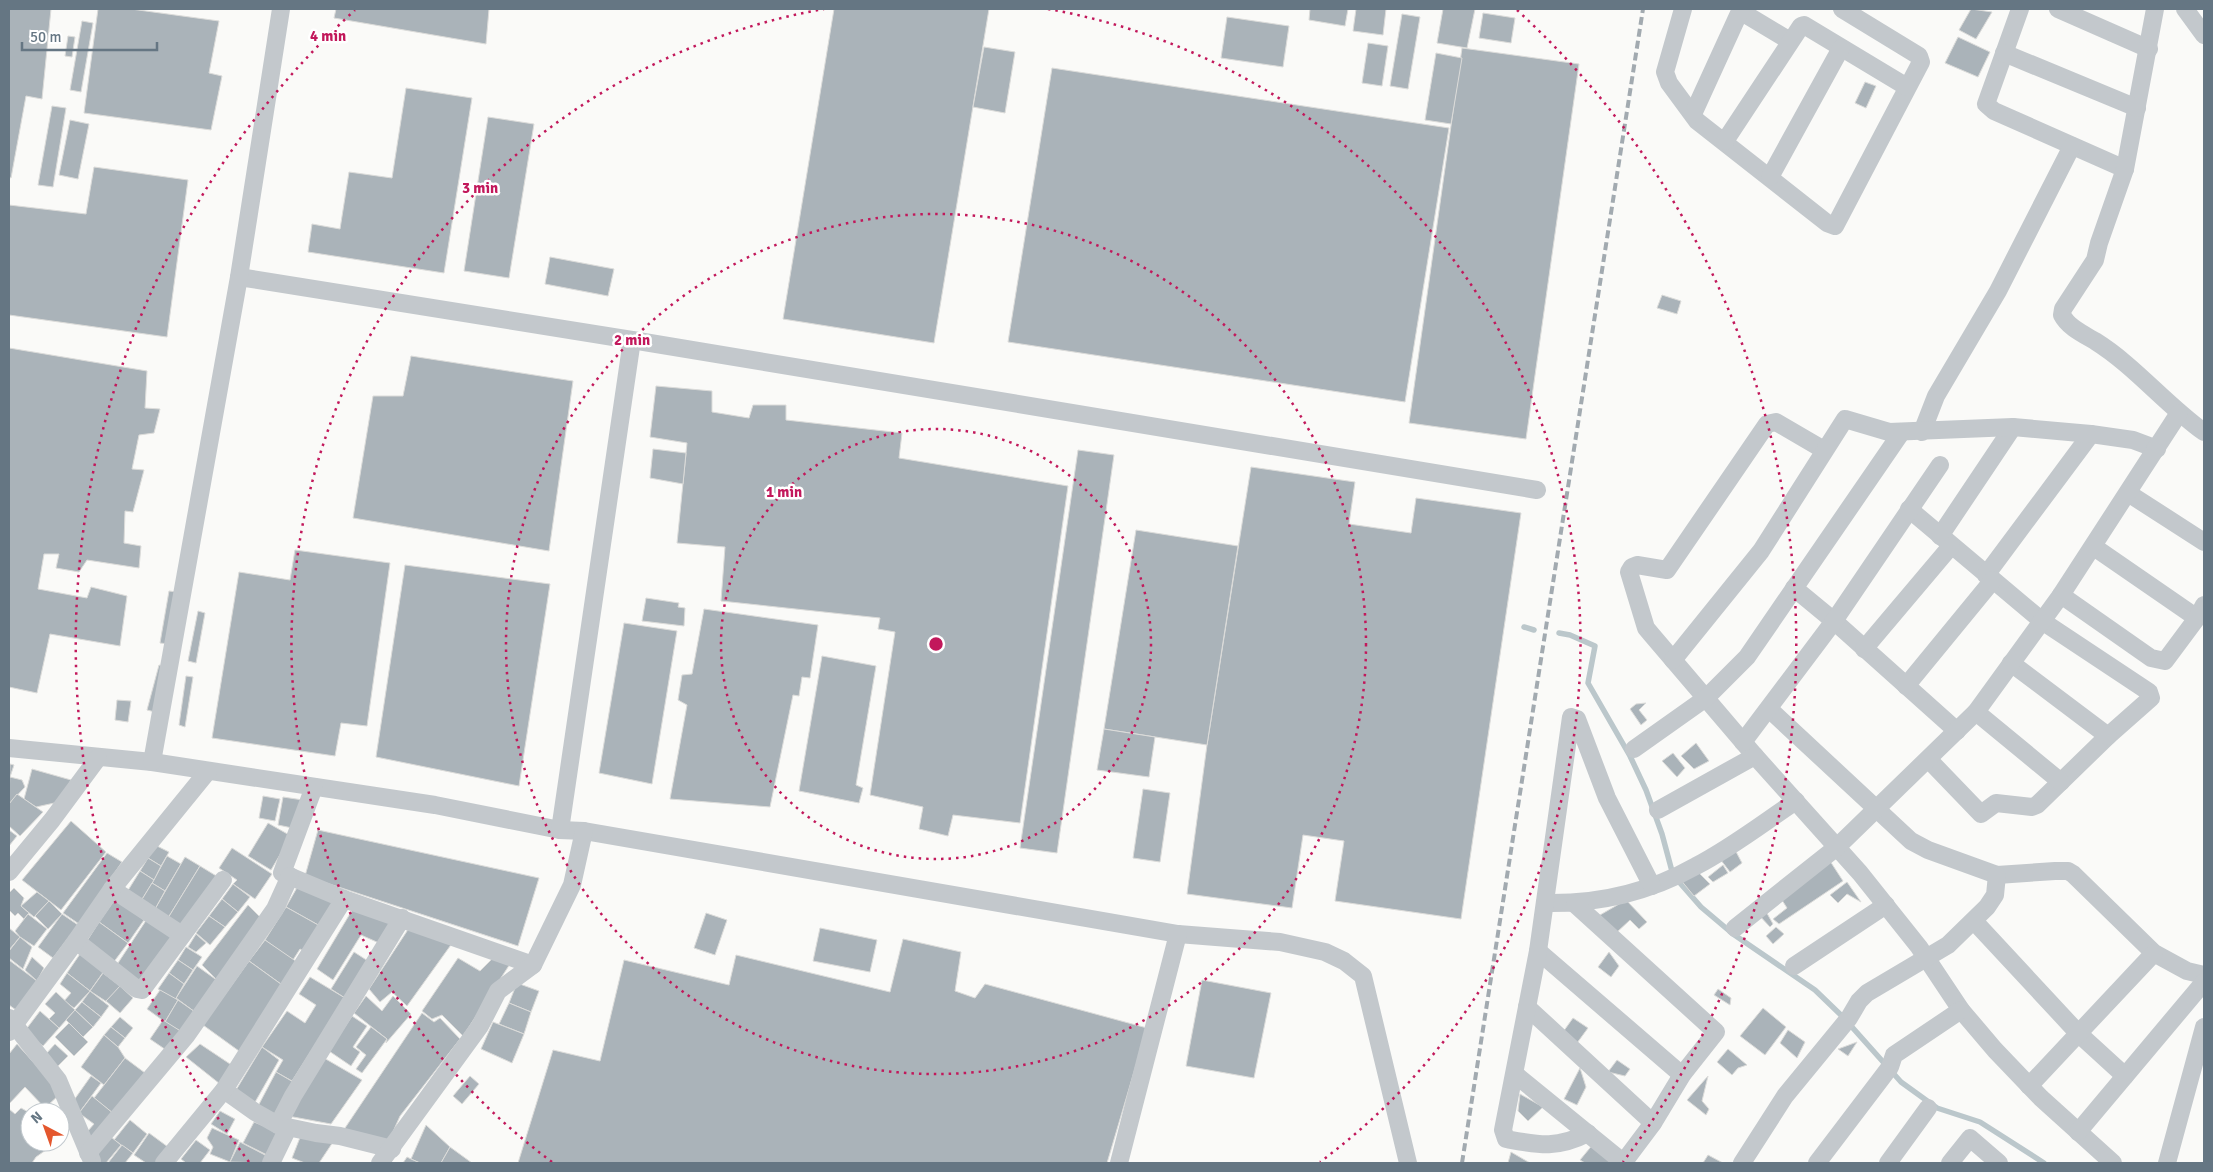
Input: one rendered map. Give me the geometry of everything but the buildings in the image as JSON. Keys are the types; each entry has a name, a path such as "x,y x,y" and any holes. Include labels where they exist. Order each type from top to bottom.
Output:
{"street":[{"path":"152,762 239,277 281,9"},
{"path":"1683,9 1665,72 1674,90 1697,121 1725,141 1827,223 1835,226 1921,62 1920,58 1842,9"},
{"path":"2020,9 1986,104 1994,111 2125,169"},
{"path":"2058,9 2149,49"},
{"path":"2155,9 2125,169 2099,243 2095,260 2063,309 2062,315 2068,323 2110,350 2135,370 2179,414 2204,432"},
{"path":"2185,9 2204,34"},
{"path":"1693,114 1740,10 1790,41"},
{"path":"1725,141 1798,27 1804,25 1907,87"},
{"path":"1770,177 1841,48"},
{"path":"2004,53 2137,108"},
{"path":"1922,432 1936,396 1998,291 2072,146"},
{"path":"239,277 632,340 1536,490"},
{"path":"560,830 632,340"},
{"path":"1735,928 1837,847 1976,712 2094,547 2179,414"},
{"path":"1673,660 1761,551 1845,418 1889,432 2013,427 2133,440 2157,449"},
{"path":"1824,450 1776,422 1768,424 1667,570 1638,565 1632,567 1630,572 1646,628 1886,905 1962,1010 1995,1050 2029,1086 2113,1163"},
{"path":"1864,649 1945,541 2013,427"},
{"path":"1634,749 1706,698 1747,657 1900,433"},
{"path":"1906,686 1990,577 2091,434"},
{"path":"1743,742 1834,621 1940,465"},
{"path":"2128,493 2204,542"},
{"path":"1909,509 2042,621 2148,692 2151,698 2149,702 2108,736 2032,808 1996,804 1981,814 1928,760"},
{"path":"2061,595 2151,658 2159,661 2165,661 2201,611 2094,547"},
{"path":"1794,588 1958,731"},
{"path":"2011,663 2108,736"},
{"path":"1769,709 1911,841 1928,850 1997,875 2068,871 2154,953 2186,971 2204,975"},
{"path":"1976,712 2061,782"},
{"path":"1588,1133 1573,1141 1554,1146 1541,1146 1506,1139 1504,1130 1516,1075 1526,1008 1538,951 1571,717 1577,719 1607,798 1652,886"},
{"path":"9,748 152,762 435,805 560,830 584,831 1178,934 1280,942 1325,952 1344,962 1363,976 1408,1163"},
{"path":"1658,810 1755,756"},
{"path":"9,872 27,852 98,758"},
{"path":"208,771 112,888 76,941 11,1025 58,1080 91,1158 186,1036 275,909 290,876"},
{"path":"314,787 282,873 344,899 533,964"},
{"path":"1545,903 1575,904 1595,901 1652,886 1697,866 1796,801"},
{"path":"380,1163 480,1026 498,991 533,964 572,885 584,831"},
{"path":"1742,1163 1785,1096 1849,1018 1858,1001 1867,993 1948,945 1987,907 1995,895 1997,875"},
{"path":"76,941 137,989 142,990 223,880"},
{"path":"112,888 182,935"},
{"path":"164,1163 224,1090 344,899"},
{"path":"1516,1075 1624,1163 1653,1123 1682,1075 1716,1035 1716,1032 1575,904"},
{"path":"1794,966 1886,905"},
{"path":"271,1163 298,1088 402,918"},
{"path":"1974,921 2079,1034 2126,1076"},
{"path":"1119,1163 1178,934"},
{"path":"1538,951 1682,1075"},
{"path":"2029,1086 2154,953"},
{"path":"2078,1132 2204,982"},
{"path":"1526,1008 1653,1123"},
{"path":"1817,1163 1890,1067 1894,1055 1962,1010"},
{"path":"2166,1163 2204,1027"},
{"path":"224,1090 255,1112 283,1127 340,1136 392,1149"},
{"path":"1888,1163 1928,1108"},
{"path":"1950,1163 1970,1138 1998,1163"}],"waterway":[{"path":"1524,627 1534,630"},
{"path":"1559,633 1570,635 1595,646 1588,683 1630,756 1646,790 1662,834 1673,875 1701,907 1733,934 1815,990 1843,1017 1901,1082 1937,1108 1980,1122 2044,1163"}],"railway":[{"path":"1462,1163 1643,9"}]}
